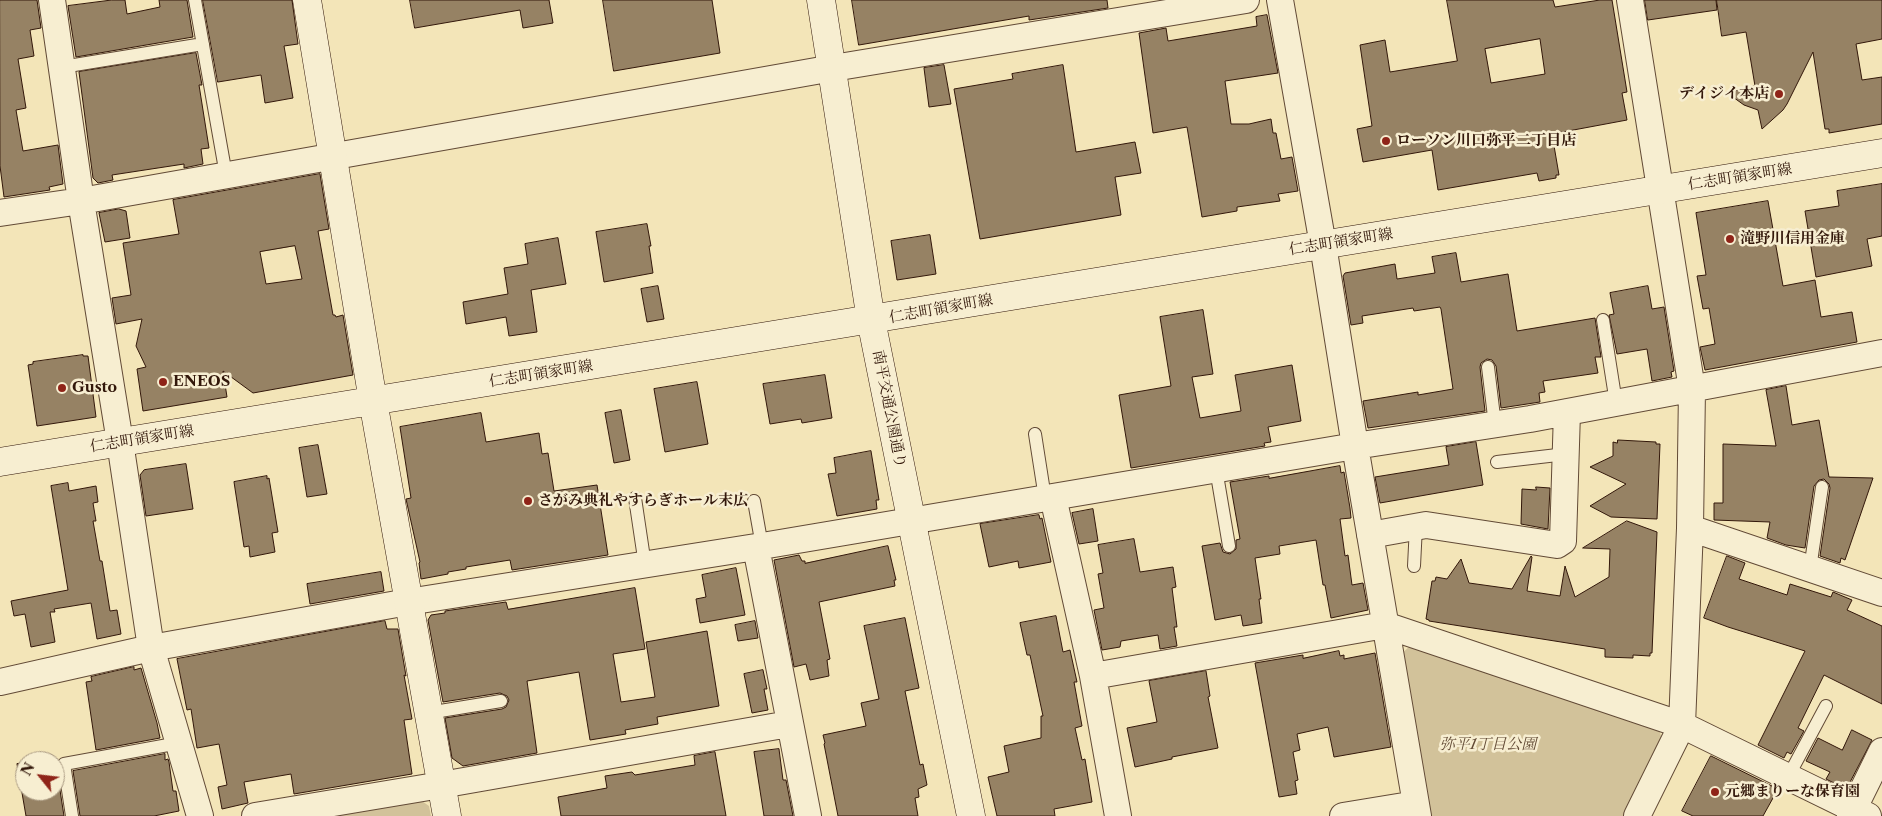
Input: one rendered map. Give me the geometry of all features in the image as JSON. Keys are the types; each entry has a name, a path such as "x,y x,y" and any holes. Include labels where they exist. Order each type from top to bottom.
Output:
{"street":[{"path":"52,0 81,201 151,648 200,816"},
{"path":"307,0 373,401 447,816"},
{"name":"南平交通公園通り","path":"821,0 871,320 971,816"},
{"path":"0,213 81,201 833,68 1246,0"},
{"path":"1280,0 1323,244 1355,446 1417,810 1343,816"},
{"path":"1630,0 1692,389 1690,528 1682,725 1637,816"},
{"name":"仁志町領家町線","path":"0,462 1882,154"},
{"path":"0,682 151,648 408,602 759,547 1216,469 1495,425 1882,353"},
{"path":"1370,535 1426,525 1557,545 1563,541 1567,412"},
{"path":"1049,497 1092,676 1118,816"},
{"path":"1690,528 1882,593"},
{"path":"759,547 808,816"},
{"path":"1092,676 1385,625 1682,725 1858,814 1882,751"},
{"path":"256,816 790,724"}],"lane":[{"path":"195,0 226,175"},
{"path":"62,67 203,44"},
{"path":"1602,320 1616,403"},
{"path":"1488,367 1495,425"},
{"path":"1035,434 1049,497"},
{"path":"1497,462 1566,454"},
{"path":"1216,469 1229,546"},
{"path":"1810,569 1822,487"},
{"path":"635,498 645,565"},
{"path":"754,501 759,547"},
{"path":"1414,566 1416,526"},
{"path":"428,713 501,702"},
{"path":"1788,777 1826,706"},
{"path":"72,816 64,764 178,743"}],"green space":[{"name":"弥平1丁目公園","path":"1410,646 1657,723 1662,739 1623,816 1429,816 1400,655"},
{"path":"419,799 429,806 431,816 319,816"}],"building":[{"path":"0,0 37,0 41,28 30,30 34,56 18,59 26,108 16,110 23,151 58,145 63,184 49,187 50,190 4,197 0,166"},
{"path":"125,0 127,14 160,7 159,0 187,0 193,37 76,57 68,6"},
{"path":"203,0 292,0 298,44 284,46 293,98 265,103 261,75 218,82"},
{"path":"410,0 549,0 553,23 523,28 520,10 415,28"},
{"path":"603,0 712,0 720,53 614,71"},
{"path":"852,0 1107,0 1108,8 1029,20 1029,16 859,45"},
{"path":"1447,0 1553,0 1555,7 1612,0 1627,92 1622,93 1627,120 1552,134 1559,175 1556,175 1556,178 1539,181 1537,173 1438,190 1432,150 1363,162 1357,129 1372,126 1360,45 1385,40 1390,72 1457,61","holes":["1540,39 1545,74 1491,83 1485,49"]},
{"path":"1645,0 1716,0 1717,10 1648,20"},
{"path":"1717,0 1882,0 1882,39 1856,44 1862,80 1882,77 1882,124 1829,133 1829,129 1825,129 1813,52 1787,104 1762,129 1758,110 1744,105 1726,92 1755,86 1746,32 1722,36"},
{"path":"1267,15 1278,73 1225,81 1231,124 1249,124 1271,119 1281,159 1292,157 1298,191 1278,194 1280,201 1237,207 1237,211 1202,217 1187,127 1153,133 1139,33 1166,28 1168,41 1257,26 1256,17"},
{"path":"196,53 202,85 199,85 209,148 201,149 203,164 184,168 184,164 112,175 113,180 98,183 93,178 79,72"},
{"path":"944,65 951,104 929,107 924,68"},
{"path":"1063,65 1076,152 1135,142 1141,173 1115,177 1121,215 980,239 954,89 1013,79 1012,74"},
{"path":"320,174 329,229 318,231 333,315 336,317 343,315 353,375 253,393 223,371 227,397 143,411 137,369 146,367 136,346 142,319 116,324 112,298 131,295 123,243 179,234 173,200","holes":["295,246 302,279 266,284 260,252"]},
{"path":"1882,184 1882,236 1867,239 1872,266 1816,277 1805,211 1839,206 1837,191"},
{"path":"1768,201 1783,286 1815,280 1821,317 1852,312 1857,342 1705,370 1700,347 1715,344 1709,308 1703,309 1697,276 1706,275 1696,213"},
{"path":"119,209 126,211 130,238 105,242 99,213"},
{"path":"647,224 653,273 604,282 596,232"},
{"path":"930,235 936,274 897,280 891,241"},
{"path":"558,238 566,284 531,290 537,332 509,336 506,317 466,324 463,302 508,294 504,268 528,264 525,244"},
{"path":"1456,253 1461,282 1508,274 1517,331 1595,318 1601,357 1595,357 1598,373 1543,381 1545,392 1539,393 1540,402 1501,408 1496,366 1492,360 1487,359 1481,363 1480,367 1485,411 1368,428 1363,401 1418,392 1418,395 1453,389 1441,309 1440,307 1414,311 1413,308 1362,316 1363,323 1351,325 1343,276 1345,273 1395,264 1397,279 1435,273 1432,257"},
{"path":"658,286 664,319 647,322 641,289"},
{"path":"1648,286 1652,309 1664,307 1674,371 1671,372 1672,377 1652,381 1647,349 1617,354 1609,315 1614,314 1610,293"},
{"path":"1203,310 1213,374 1192,377 1200,418 1241,411 1235,375 1292,365 1301,421 1268,427 1271,442 1264,443 1265,446 1131,468 1119,395 1171,386 1160,317"},
{"path":"83,355 88,356 96,417 37,426 28,365 33,364 33,362"},
{"path":"825,375 832,418 802,423 801,419 770,424 763,384"},
{"path":"697,382 708,444 665,452 654,389"},
{"path":"1786,386 1792,425 1819,420 1829,477 1873,478 1845,560 1841,558 1840,563 1820,556 1830,488 1824,479 1819,480 1814,486 1805,548 1786,545 1767,538 1770,522 1714,520 1714,503 1723,503 1723,444 1776,446 1766,390"},
{"path":"621,410 630,460 614,463 605,413"},
{"path":"481,413 486,442 539,433 542,454 548,453 554,491 597,485 608,555 512,570 510,560 466,567 466,569 448,572 448,574 421,579 420,562 406,499 411,498 400,427"},
{"path":"1618,440 1656,442 1656,444 1660,444 1657,519 1611,517 1590,506 1626,484 1590,467 1613,456 1613,442 1617,443"},
{"path":"1476,442 1483,485 1380,503 1375,477 1449,465 1446,447"},
{"path":"318,445 327,494 307,497 299,448"},
{"path":"871,451 879,500 876,500 877,509 837,516 828,474 836,473 834,458"},
{"path":"186,464 193,509 146,516 140,475 144,470"},
{"path":"1340,466 1341,473 1344,472 1351,518 1340,519 1345,556 1348,555 1352,585 1363,583 1368,610 1331,618 1325,585 1323,585 1316,540 1279,546 1280,554 1255,558 1261,599 1259,599 1262,623 1243,626 1241,615 1215,620 1202,546 1220,543 1223,552 1230,554 1236,549 1236,540 1240,539 1230,482 1269,476 1269,478"},
{"path":"267,476 267,479 269,478 278,532 272,533 275,552 250,557 249,546 244,547 234,482"},
{"path":"68,483 69,491 96,486 98,502 93,503 96,521 93,521 110,611 117,610 121,634 97,639 91,603 54,609 55,612 50,612 55,642 31,647 25,614 14,616 11,601 68,590 51,486"},
{"path":"1536,487 1550,488 1548,529 1521,524 1522,489 1536,490"},
{"path":"1093,509 1098,541 1079,544 1072,513"},
{"path":"1039,515 1040,519 1042,518 1051,562 1019,568 1018,561 989,567 980,524"},
{"path":"1627,521 1657,532 1652,653 1650,653 1650,656 1633,655 1633,658 1605,657 1605,649 1426,619 1432,581 1435,581 1436,577 1447,579 1461,559 1469,583 1512,589 1531,556 1527,591 1560,596 1565,566 1575,597 1609,577 1610,549 1583,548"},
{"path":"1134,539 1140,572 1173,567 1176,587 1172,588 1177,627 1174,627 1177,646 1160,649 1158,635 1121,641 1120,647 1102,650 1094,610 1104,608 1098,574 1103,573 1098,545"},
{"path":"888,546 896,580 894,580 895,586 819,602 830,659 827,660 829,676 810,680 806,664 794,667 774,560 799,555 805,563"},
{"path":"1727,556 1745,563 1739,579 1787,595 1790,584 1831,597 1833,592 1852,600 1847,610 1882,626 1882,704 1824,675 1798,728 1804,731 1791,754 1787,752 1784,758 1758,745 1805,651 1704,618"},
{"path":"736,568 745,615 700,623 696,599 706,597 702,575"},
{"path":"381,572 384,591 310,604 307,584"},
{"path":"635,588 645,649 613,654 621,702 655,697 646,642 707,631 719,706 657,717 658,724 625,730 626,734 590,740 579,672 527,681 537,753 463,766 452,758 445,718 502,709 506,707 509,700 507,696 500,693 443,702 428,620 431,615 445,613 445,611 506,602 508,609"},
{"path":"1056,616 1063,652 1070,650 1077,682 1074,682 1082,726 1075,728 1082,760 1085,759 1092,802 1054,809 1055,816 997,816 988,777 1009,772 1004,746 1041,738 1041,716 1043,716 1030,655 1027,655 1020,623"},
{"path":"905,618 919,688 905,691 920,765 923,764 927,785 918,789 919,797 915,798 918,816 838,816 823,735 866,726 861,703 879,699 864,626"},
{"path":"385,621 387,629 398,629 412,719 404,720 412,774 294,794 291,774 244,782 248,803 222,809 218,787 227,785 219,744 197,748 191,709 187,710 177,659"},
{"path":"755,621 758,638 738,641 735,625"},
{"path":"1339,651 1340,656 1344,655 1344,659 1375,653 1391,747 1334,757 1328,727 1297,734 1300,750 1293,752 1298,780 1295,781 1297,794 1279,797 1255,663 1303,655 1303,658"},
{"path":"134,667 134,670 141,668 160,738 96,750 86,682 92,681 91,677"},
{"path":"763,670 767,689 764,689 768,710 752,713 744,674"},
{"path":"1206,671 1210,696 1208,697 1218,748 1135,767 1127,728 1157,722 1149,681"},
{"path":"1852,730 1872,740 1848,786 1844,788 1826,779 1830,772 1806,761 1818,738 1842,750"},
{"path":"779,749 783,780 786,780 793,816 764,816 754,752"},
{"path":"715,752 726,816 561,816 558,797 607,788 605,776 632,772 635,775 695,765 694,756"},
{"path":"165,754 165,760 168,759 169,762 173,791 176,791 179,811 154,816 80,816 73,771"},
{"path":"1711,756 1778,789 1763,816 1693,816 1682,811"},
{"path":"23,801 62,801 64,816 26,816"}],"place":[{"name":"デイジイ本店","path":"1779,94"},
{"name":"ローソン川口弥平二丁目店","path":"1386,141"},
{"name":"滝野川信用金庫","path":"1730,239"},
{"name":"ENEOS","path":"163,382"},
{"name":"Gusto","path":"62,388"},
{"name":"さがみ典礼やすらぎホール末広","path":"528,501"},
{"name":"元郷まりーな保育園","path":"1715,792"}]}
